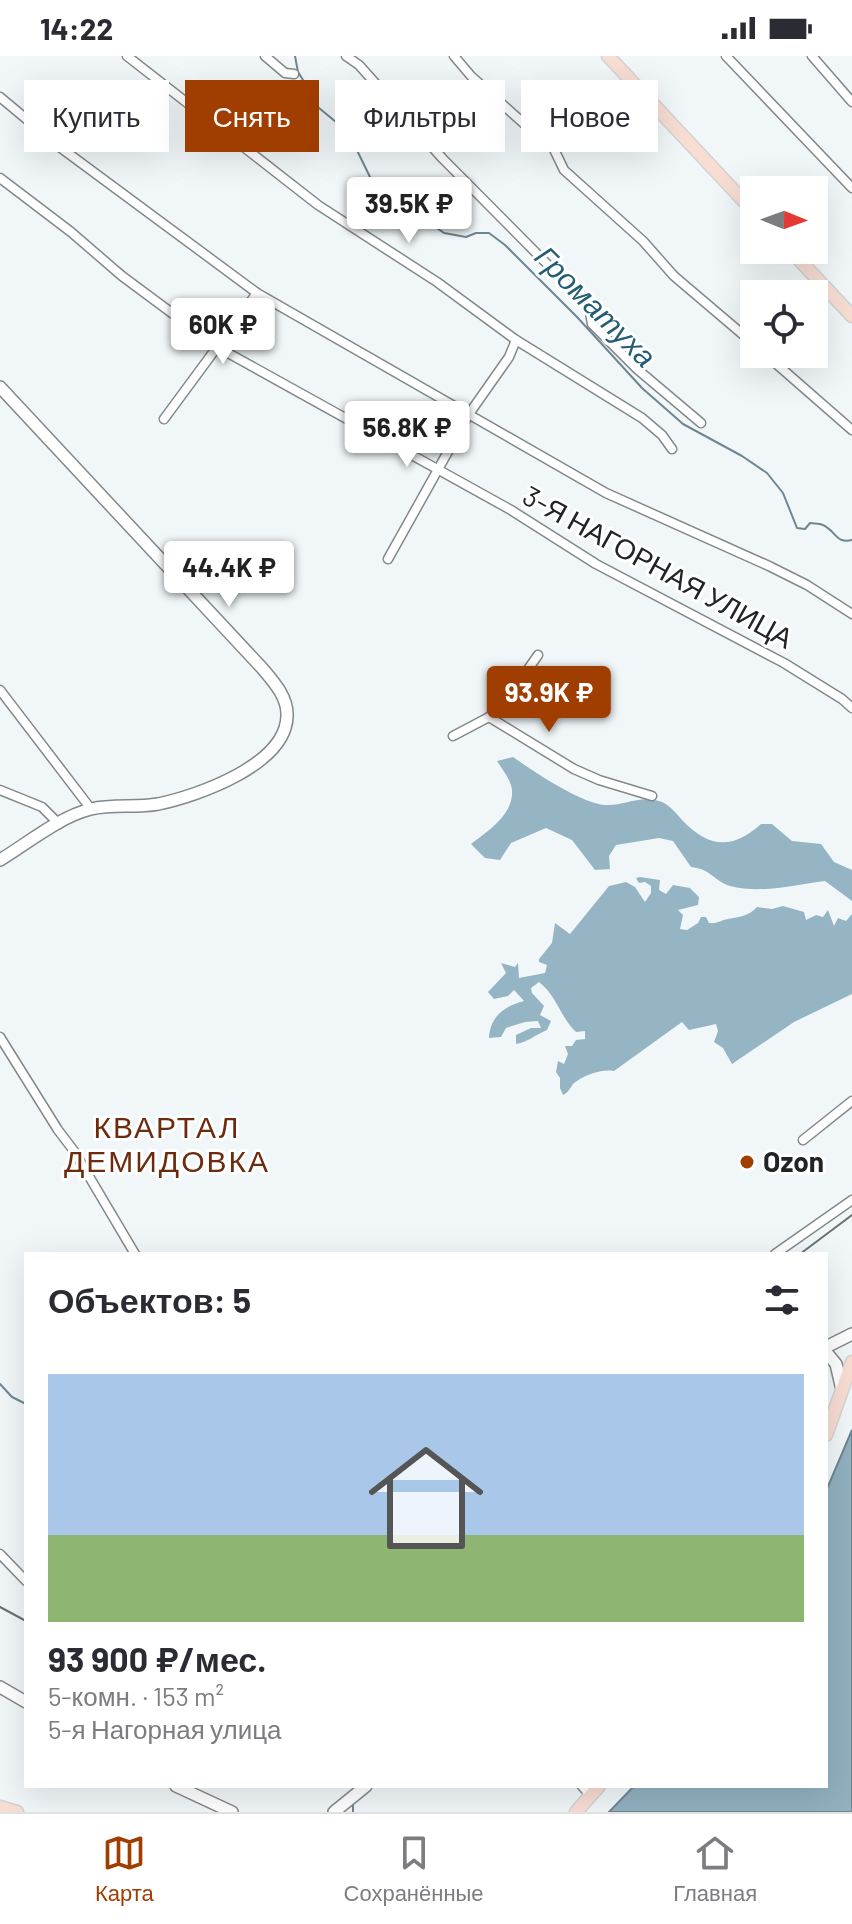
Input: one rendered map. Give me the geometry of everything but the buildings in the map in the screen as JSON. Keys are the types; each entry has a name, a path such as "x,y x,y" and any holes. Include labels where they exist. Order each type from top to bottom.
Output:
{"main road":[{"path":"608,56 740,197"},
{"path":"803,264 852,316"},
{"path":"0,387 267,674 286,704 285,728 262,759 243,774 160,804 91,809 59,824 0,860"},
{"path":"828,1348 852,1334"},
{"path":"828,1352 836,1364 842,1390"},
{"path":"828,1429 852,1362"},
{"path":"0,1687 24,1701"},
{"path":"180,1788 232,1812"},
{"path":"334,1812 364,1788"},
{"path":"576,1812 591,1789"},
{"path":"0,1807 17,1812"}],"street":[{"path":"127,56 298,191 437,282 516,340 642,418 662,435 672,449"},
{"path":"265,56 285,73 294,74"},
{"path":"346,56 359,65 443,159 565,282 588,301 592,324 637,369 701,423"},
{"path":"454,56 471,76 531,130 551,143 564,170 643,241 674,276 740,332"},
{"path":"726,56 852,188"},
{"path":"812,56 852,102"},
{"path":"0,97 61,148 257,293 606,493 769,566 807,585 852,614"},
{"name":"3-Я НАГОРНАЯ УЛИЦА","path":"0,178 122,276 219,348 440,469 596,564 784,663 852,708"},
{"path":"164,419 257,293"},
{"path":"388,559 469,414 509,357 516,340"},
{"path":"781,368 852,430"},
{"path":"453,736 489,717 513,691 538,655"},
{"path":"0,690 91,809"},
{"path":"489,717 574,769 652,796"},
{"path":"0,790 42,807 59,824"},
{"path":"0,1037 74,1151 134,1252"},
{"path":"803,1140 852,1101"},
{"path":"778,1252 852,1200"},
{"path":"0,1554 24,1579"}],"shaded area":[{"path":"513,757 557,786 595,803 612,805 645,799 663,802 692,829 711,840 730,842 761,824 772,824 792,841 821,844 834,862 852,870 852,901 825,881 766,889 730,886 703,870 691,867 673,841 659,838 616,845 609,856 610,869 595,870 572,840 546,828 511,843 500,860 485,858 471,844 499,821 509,807 511,786 497,761"},
{"path":"636,878 660,880 659,890 666,894 673,885 690,888 699,897 698,905 678,910 683,915 680,929 687,930 701,917 714,923 744,916 757,907 772,909 783,906 804,912 806,920 816,915 823,917 828,910 834,926 838,918 846,921 852,914 852,994 794,1022 732,1064 723,1048 714,1042 718,1031 716,1024 689,1030 682,1022 614,1071 585,1076 563,1095 556,1072 558,1061 564,1064 568,1054 565,1046 585,1039 585,1031 576,1032 539,982 531,988 544,1006 540,1015 551,1021 547,1030 516,1044 516,1035 531,1028 541,1028 538,1021 525,1022 506,1028 501,1037 489,1038 492,1024 500,1013 524,1001 514,990 508,996 494,999 488,992 506,973 501,963 515,967 518,963 519,978 545,973 547,965 539,959 552,943 555,923 570,934 609,886 626,882 635,887 645,902 651,893 651,886 645,882 639,883"},
{"path":"852,1430 852,1812 609,1812 632,1788 828,1788 828,1486"}],"waterway":[{"name":"Громатуха","path":"295,56 298,72 313,103 348,132 371,179 382,191 396,192 418,215 444,233 466,237 489,233 577,317 642,388 683,424 767,473 783,493 797,528 805,529 810,523 820,524 839,539 852,540"},
{"path":"0,1384 12,1397 24,1403"},
{"path":"353,1805 353,1812"}],"tram line":[{"path":"803,1252 852,1215"},
{"path":"0,1607 24,1620"}],"place":[{"name":"Ozon","path":"747,1162"}],"district":[{"name":"КВАРТАЛ ДЕМИДОВКА","path":"167,1145"}]}
